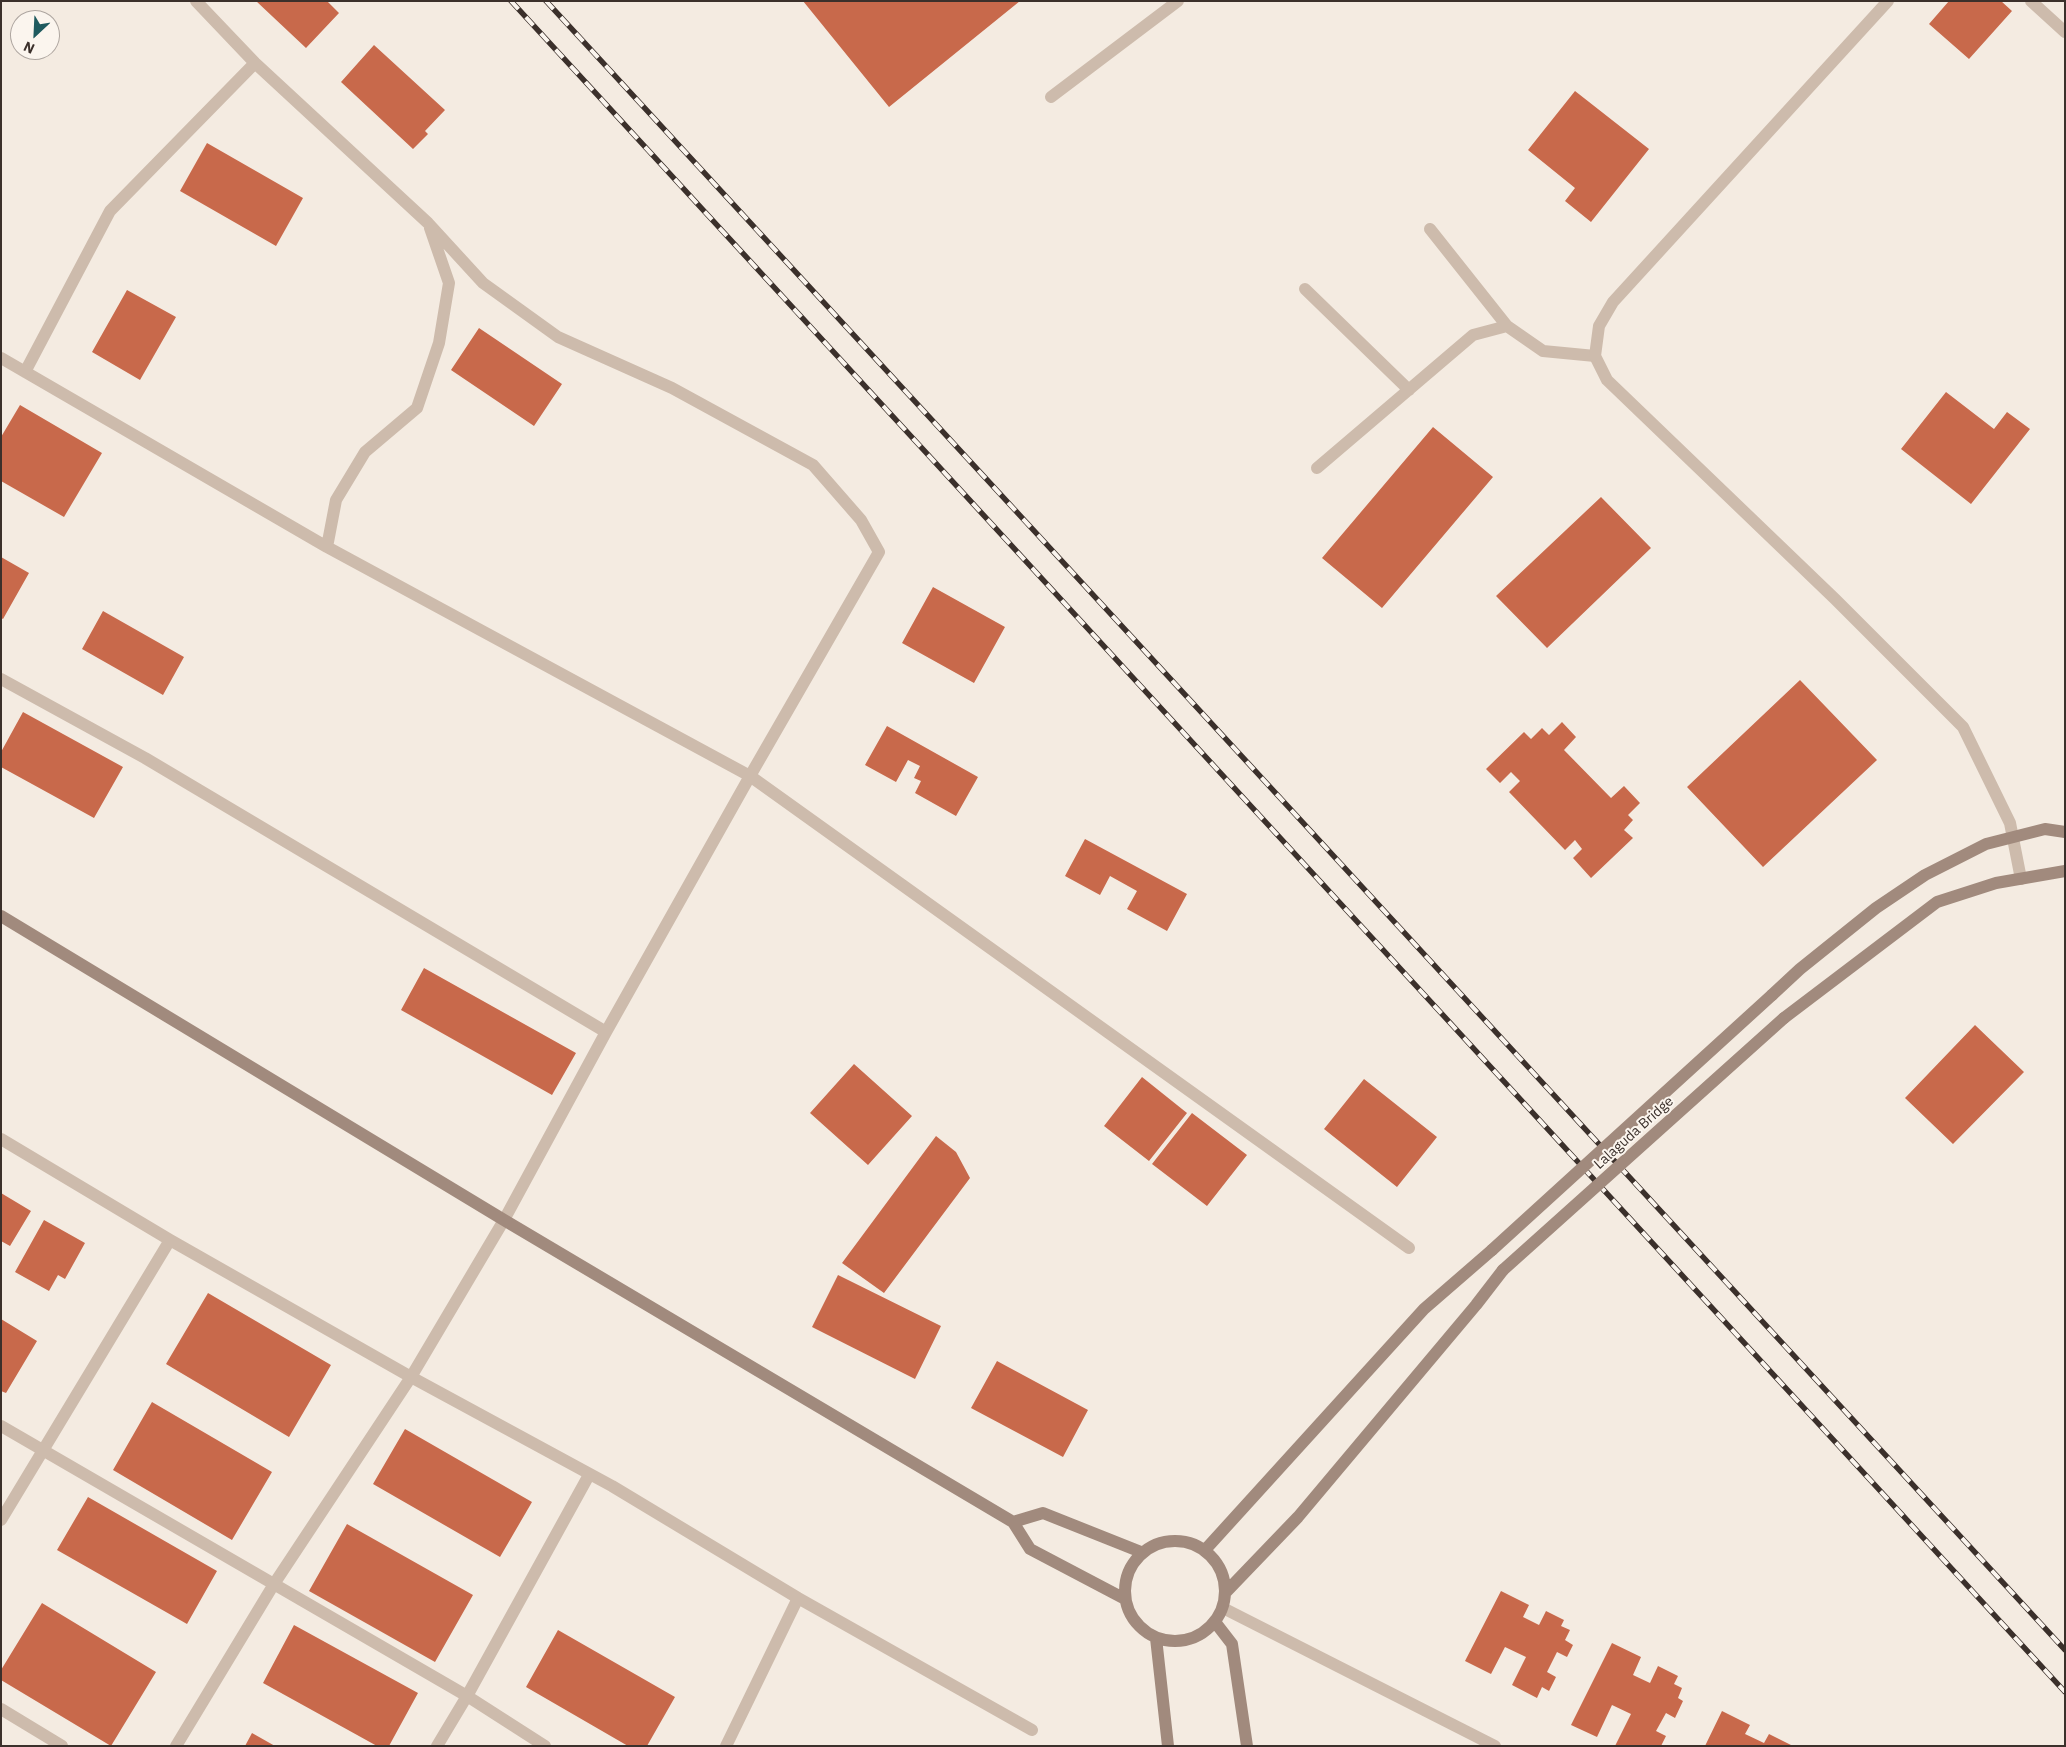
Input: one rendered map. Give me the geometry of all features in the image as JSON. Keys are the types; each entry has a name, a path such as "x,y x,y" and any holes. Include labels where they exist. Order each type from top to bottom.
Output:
{"street":[{"path":"176,1746 274,1584 411,1377 504,1220 606,1032 879,552 861,520 813,465 672,388 558,336 483,283 428,223 255,63 196,1"},
{"path":"1051,96 1178,1"},
{"path":"1888,1 1613,302 1598,326 1595,356 1607,380 1963,727 2010,823 2021,878"},
{"path":"2031,1 2065,32"},
{"path":"25,372 110,211 255,63"},
{"path":"327,547 336,500 365,452 417,408 439,343 449,283 428,223"},
{"path":"1430,229 1507,326 1543,351 1595,356"},
{"path":"1305,289 1409,390"},
{"path":"1317,468 1473,335 1507,326"},
{"path":"1,358 327,547 750,776 1409,1248"},
{"path":"1,679 145,758 606,1032"},
{"path":"1205,1550 1424,1309 1492,1250 1800,969 1876,908 1925,875 1986,844 2045,829 2065,832"},
{"name":"Lalaguda Bridge","path":"1226,1592 1298,1517 1476,1305 1503,1270 1784,1018 1937,902 1996,883 2065,871"},
{"path":"1,916 504,1220 1013,1522 1030,1549 1124,1599"},
{"path":"1,1139 170,1240 411,1377 620,1492 798,1598 1032,1730"},
{"path":"1,1520 170,1240"},
{"path":"1,1426 467,1696 545,1746"},
{"path":"437,1746 467,1696 589,1475"},
{"path":"1013,1522 1043,1513 1141,1552"},
{"path":"1172,1540 1190,1542 1205,1550 1216,1561 1224,1576 1226,1592 1223,1608 1215,1622 1203,1633 1188,1640 1172,1641 1156,1638 1141,1628 1130,1615 1124,1599 1125,1581 1130,1566 1141,1552 1156,1543 1172,1540"},
{"path":"726,1746 798,1598"},
{"path":"1223,1608 1495,1746"},
{"path":"1215,1622 1232,1644 1247,1746"},
{"path":"1156,1638 1168,1746"},
{"path":"1,1708 62,1746"}],"building":[{"path":"256,1 327,1 339,13 306,48"},
{"path":"803,1 1020,1 889,107"},
{"path":"1949,1 2001,1 2012,11 1969,59 1929,24"},
{"path":"374,45 445,110 425,131 428,134 413,149 341,82"},
{"path":"1575,91 1649,149 1591,222 1565,201 1575,188 1528,150"},
{"path":"207,143 303,198 276,246 180,191"},
{"path":"127,290 176,317 140,380 92,352"},
{"path":"479,328 562,384 534,426 451,370"},
{"path":"1946,392 1994,429 2007,412 2030,429 1971,504 1901,449"},
{"path":"20,405 102,453 64,517 1,481 1,437"},
{"path":"1433,427 1493,477 1382,608 1322,558"},
{"path":"1601,497 1651,548 1547,648 1496,596"},
{"path":"1,557 29,573 3,619 1,618"},
{"path":"933,587 1005,627 974,683 902,643"},
{"path":"103,611 184,657 163,695 82,649"},
{"path":"1800,680 1877,760 1763,867 1687,787"},
{"path":"23,712 123,767 94,818 1,767 1,752"},
{"path":"1562,722 1576,737 1564,750 1611,798 1624,786 1640,803 1628,815 1633,820 1624,830 1633,838 1591,878 1573,858 1582,849 1575,840 1565,850 1509,792 1520,781 1511,772 1500,783 1486,769 1524,732 1531,739 1542,728 1549,735"},
{"path":"887,726 978,777 956,816 915,793 921,781 914,778 920,766 908,760 896,782 865,765"},
{"path":"1085,839 1187,894 1167,931 1127,909 1137,891 1110,876 1100,895 1065,876"},
{"path":"424,968 576,1053 552,1095 401,1010"},
{"path":"1975,1025 2024,1072 1953,1144 1905,1098"},
{"path":"854,1064 912,1116 868,1165 810,1113"},
{"path":"1142,1077 1187,1113 1149,1161 1104,1126"},
{"path":"1364,1079 1437,1137 1397,1187 1324,1129"},
{"path":"1192,1113 1247,1155 1207,1206 1152,1164"},
{"path":"936,1136 956,1152 970,1178 884,1293 842,1263"},
{"path":"1,1193 31,1211 10,1246 1,1241"},
{"path":"44,1220 85,1243 65,1279 58,1275 49,1291 15,1272"},
{"path":"838,1275 941,1326 915,1379 812,1327"},
{"path":"208,1293 331,1365 289,1437 166,1364"},
{"path":"1,1319 37,1341 6,1393 1,1391"},
{"path":"997,1361 1088,1410 1063,1457 971,1408"},
{"path":"152,1402 272,1472 232,1540 113,1470"},
{"path":"405,1429 532,1502 500,1557 373,1484"},
{"path":"88,1497 217,1571 187,1624 57,1550"},
{"path":"347,1524 473,1595 435,1662 309,1591"},
{"path":"1501,1591 1529,1605 1523,1617 1539,1625 1546,1611 1564,1620 1561,1626 1570,1630 1565,1640 1573,1645 1567,1657 1557,1652 1547,1672 1556,1677 1549,1691 1542,1687 1537,1698 1512,1685 1526,1657 1505,1647 1491,1674 1465,1661"},
{"path":"42,1603 156,1672 111,1746 1,1680 1,1670"},
{"path":"294,1625 418,1693 389,1746 377,1746 263,1683"},
{"path":"558,1630 675,1697 647,1746 628,1746 526,1687"},
{"path":"1612,1643 1641,1657 1633,1675 1650,1683 1658,1666 1678,1676 1674,1684 1682,1688 1678,1698 1683,1701 1675,1718 1666,1713 1656,1731 1666,1736 1661,1746 1615,1746 1631,1714 1612,1705 1597,1737 1571,1725"},
{"path":"1722,1711 1750,1725 1745,1734 1764,1743 1769,1734 1793,1746 1705,1746"},
{"path":"252,1733 275,1746 245,1746"}],"railway":[{"path":"511,1 2065,1692"},
{"path":"546,1 2065,1650"}]}
